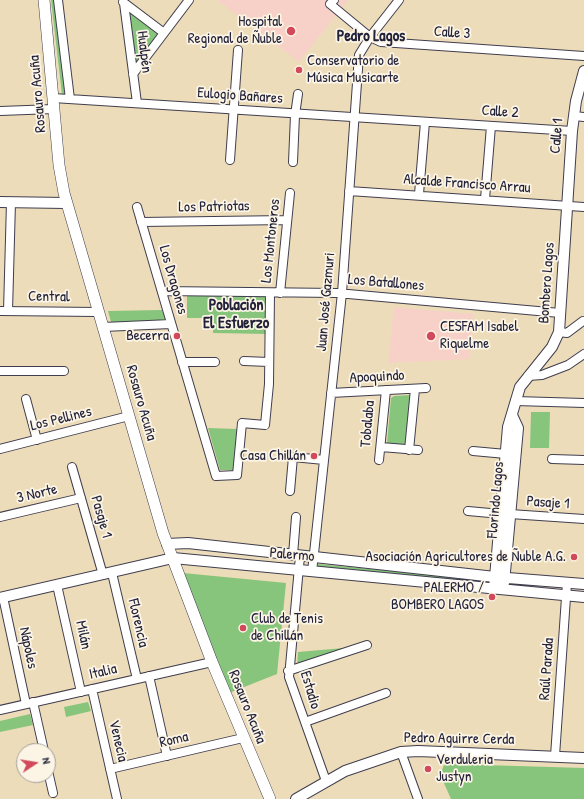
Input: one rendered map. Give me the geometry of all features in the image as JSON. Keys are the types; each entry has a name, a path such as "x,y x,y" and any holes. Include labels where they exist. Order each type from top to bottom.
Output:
{"main road":[{"name":"Rosauro Acuña","path":"44,0 61,178 66,203 167,544 212,662 270,799"}],"street":[{"name":"Rosauro Acuña","path":"58,0 70,99"},
{"path":"133,74 188,0"},
{"name":"Juan José Gazmuri","path":"312,572 342,293 359,54 370,37 399,0"},
{"path":"122,2 164,33"},
{"name":"Hualpén","path":"122,2 137,103"},
{"name":"Calle 3","path":"332,2 370,37 386,42 584,56"},
{"path":"230,160 238,50"},
{"name":"Calle 1","path":"567,205 572,131 579,117 584,71"},
{"path":"293,162 295,115 298,94"},
{"name":"Eulogio Bañares","path":"0,111 54,103 70,99 234,109 295,115 425,122"},
{"path":"419,194 425,122"},
{"name":"Calle 2","path":"425,122 572,131"},
{"path":"485,199 491,126"},
{"name":"Alcalde Francisco Arrau","path":"349,191 419,194 584,207"},
{"name":"Los Montoneros","path":"280,293 290,193"},
{"path":"0,202 66,203"},
{"path":"4,311 11,202"},
{"name":"Bombero Lagos","path":"528,376 552,347 559,332 567,205"},
{"name":"Los Dragones","path":"136,207 216,476"},
{"name":"Los Patriotas","path":"141,222 287,220"},
{"name":"Los Batallones","path":"162,291 342,293 560,313"},
{"name":"Los Montoneros","path":"216,476 238,476 242,423 265,425 269,362 270,293"},
{"name":"Central","path":"4,311 98,312"},
{"path":"559,332 567,333 583,321"},
{"path":"103,327 171,324"},
{"path":"528,376 542,375 568,365 584,354"},
{"path":"244,361 269,362"},
{"path":"182,362 215,362"},
{"path":"0,372 64,371"},
{"name":"Florindo Lagos","path":"499,589 505,514 508,427 520,387 528,376"},
{"name":"Apoquindo","path":"331,393 426,388"},
{"path":"409,450 414,389"},
{"name":"Tobalaba","path":"379,460 386,390"},
{"path":"26,398 37,440"},
{"path":"515,400 584,403"},
{"name":"Florindo Lagos","path":"505,514 518,428 512,415"},
{"name":"Los Pellines","path":"0,449 129,416"},
{"path":"381,447 418,450"},
{"path":"473,451 506,454"},
{"path":"290,491 293,457 324,460"},
{"path":"552,459 584,460"},
{"name":"Pasaje 1","path":"72,467 107,574"},
{"name":"3 Norte","path":"0,517 81,498"},
{"name":"Pasaje 1","path":"468,511 584,519"},
{"name":"Palermo","path":"296,517 297,555"},
{"name":"Palermo","path":"167,544 188,544 500,577 584,584"},
{"name":"Estadio","path":"297,555 298,570 288,671 326,781"},
{"name":"Palermo","path":"1,598 173,558 584,597"},
{"name":"Florencia","path":"107,574 137,679"},
{"name":"Raúl Parada","path":"555,756 567,583"},
{"name":"Milán","path":"57,585 81,692"},
{"name":"Nápoles","path":"1,598 42,743"},
{"path":"288,671 367,645"},
{"name":"Italia","path":"0,710 212,662"},
{"path":"149,676 167,756"},
{"name":"Venecia","path":"92,689 117,799"},
{"path":"305,722 386,693"},
{"name":"Roma","path":"110,769 243,738"},
{"name":"Pedro Aguirre Cerda","path":"296,799 326,781 366,763 400,752 418,751 584,758"},
{"path":"400,752 418,799"},
{"path":"51,783 53,793"}],"shaded area":[{"name":"Hospital Regional de Ñuble","path":"217,0 348,0 299,62"},
{"name":"CESFAM Isabel Riquelme","path":"394,307 473,314 469,359 388,363"}],"green space":[{"path":"51,0 55,0 65,95 62,95"},
{"path":"128,9 160,33 134,67"},
{"path":"187,295 268,295 268,334 213,333 213,318 187,318"},
{"path":"162,310 166,321 111,322 108,311"},
{"path":"410,395 412,398 407,445 389,445 387,443 391,398 394,396"},
{"path":"531,412 550,412 549,448 530,448"},
{"path":"208,428 238,429 235,470 220,470"},
{"path":"318,564 489,580 488,587 317,571"},
{"name":"Club de Tenis de Chillán","path":"183,573 286,583 277,674 229,693"},
{"path":"355,647 297,666 298,652"},
{"path":"88,702 91,711 66,717 64,707"},
{"path":"30,714 33,725 0,732 0,721"},
{"path":"444,765 584,768 584,799 451,799 443,781 442,770"}],"place":[{"name":"Hospital Regional de Ñuble","path":"291,31"},
{"name":"Conservatorio de Música Musicarte","path":"299,70"},
{"name":"Becerra","path":"177,336"},
{"name":"CESFAM Isabel Riquelme","path":"431,336"},
{"name":"Casa Chillán","path":"314,456"},
{"name":"Asociación Agricultores de Ñuble A.G.","path":"574,557"},
{"name":"PALERMO / BOMBERO LAGOS","path":"492,597"},
{"name":"Club de Tenis de Chillán","path":"243,628"},
{"name":"Verduleria Justyn","path":"428,769"}],"district":[{"name":"Pedro Lagos","path":"371,37"},
{"name":"Población El Esfuerzo","path":"236,315"}]}
